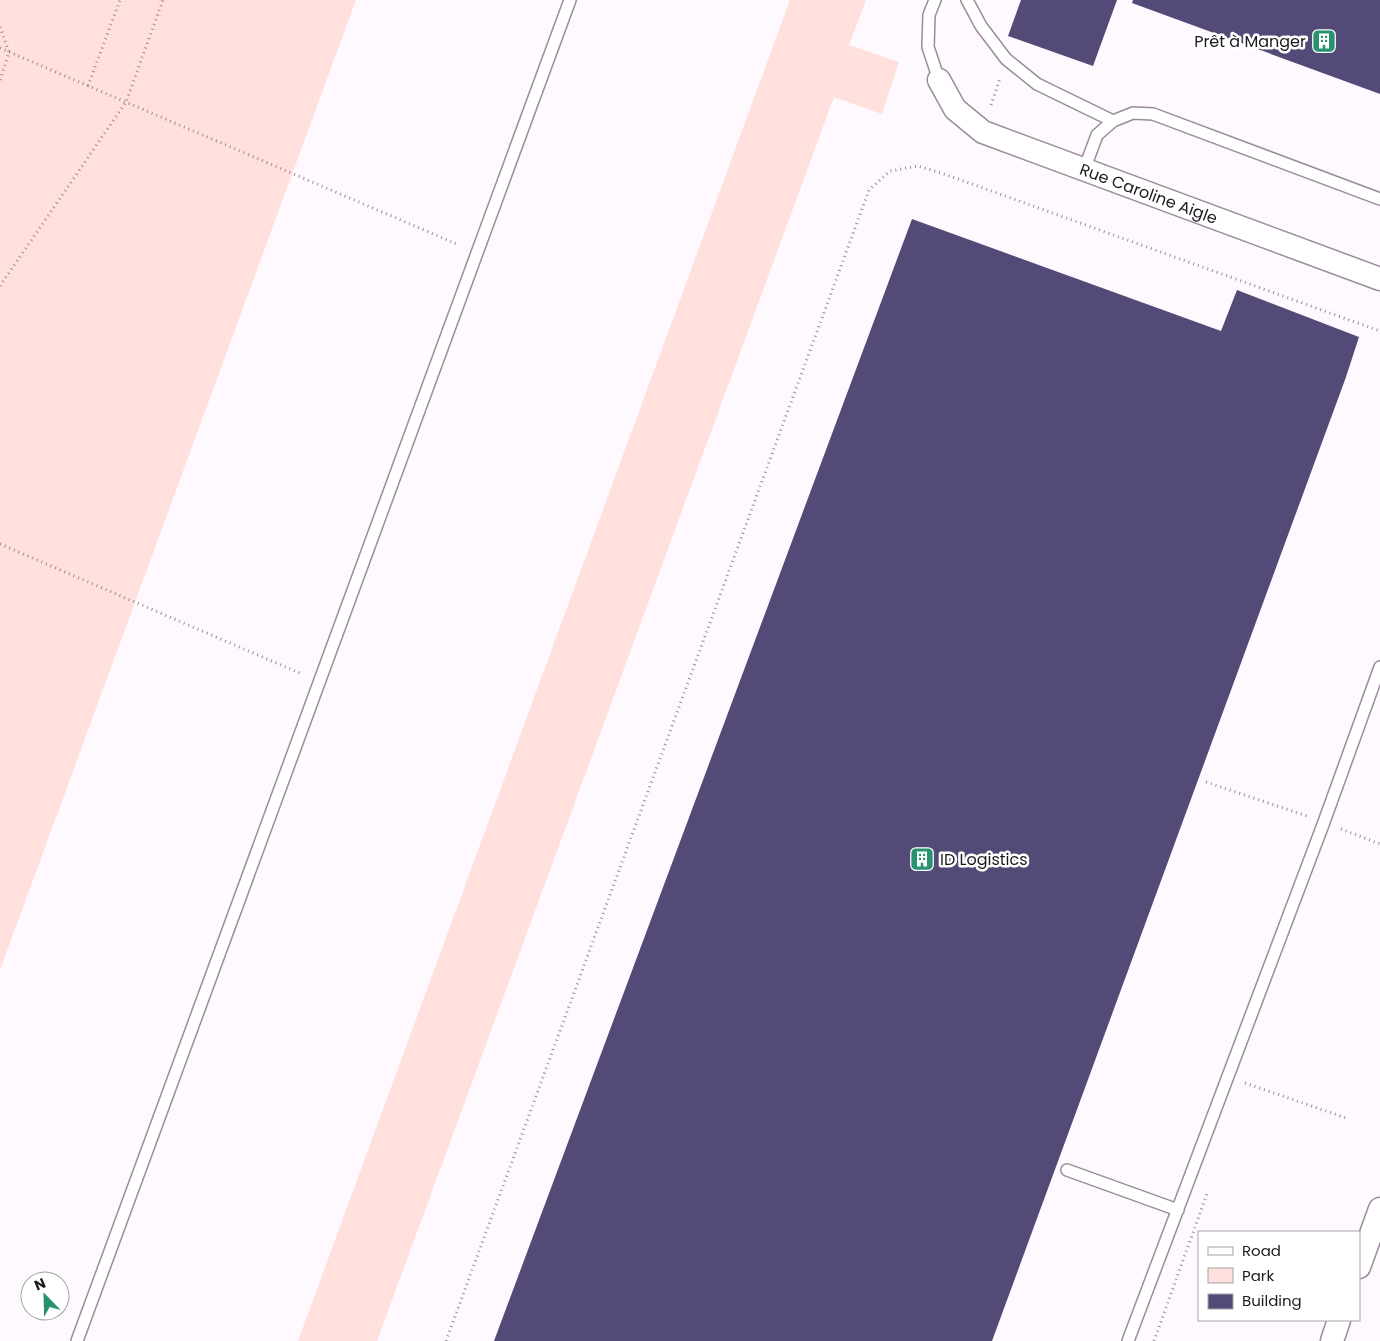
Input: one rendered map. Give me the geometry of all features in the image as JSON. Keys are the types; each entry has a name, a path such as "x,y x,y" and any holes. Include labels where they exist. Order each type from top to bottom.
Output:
{"street":[{"name":"Rue Caroline Aigle","path":"939,80 956,108 983,132 1380,279"},
{"path":"1360,1264 1380,1208"},
{"path":"1332,1341 1340,1321"}],"lane":[{"path":"77,1341 570,0"},
{"path":"935,0 929,15 928,47 939,80"},
{"path":"967,0 981,26 1006,59 1037,84 1113,121"},
{"path":"1084,170 1096,136 1113,121 1133,113 1153,114 1380,199"},
{"path":"1128,1341 1324,822 1380,666"},
{"path":"1067,1170 1178,1210"}],"path":[{"path":"88,86 120,0"},
{"path":"0,286 126,102 163,0"},
{"path":"0,27 9,52 0,81"},
{"path":"0,48 477,253"},
{"path":"446,1341 869,190 890,171 918,166 1380,331"},
{"path":"0,544 319,682"},
{"path":"1206,782 1324,822 1380,844"},
{"path":"1228,1077 1349,1120"}],"green space":[{"path":"0,0 356,0 0,970"},
{"path":"790,0 866,0 849,45 899,62 882,114 834,97 377,1341 298,1341"}],"building":[{"path":"1021,0 1117,0 1093,66 1008,36"},
{"name":"Prêt à Manger","path":"1133,0 1380,0 1380,94 1132,3"},
{"name":"ID Logistics","path":"912,219 1221,331 1237,290 1359,337 1346,377 992,1341 494,1341"}],"place":[{"name":"Prêt à Manger","path":"1324,41"},
{"name":"ID Logistics","path":"922,859"}]}
